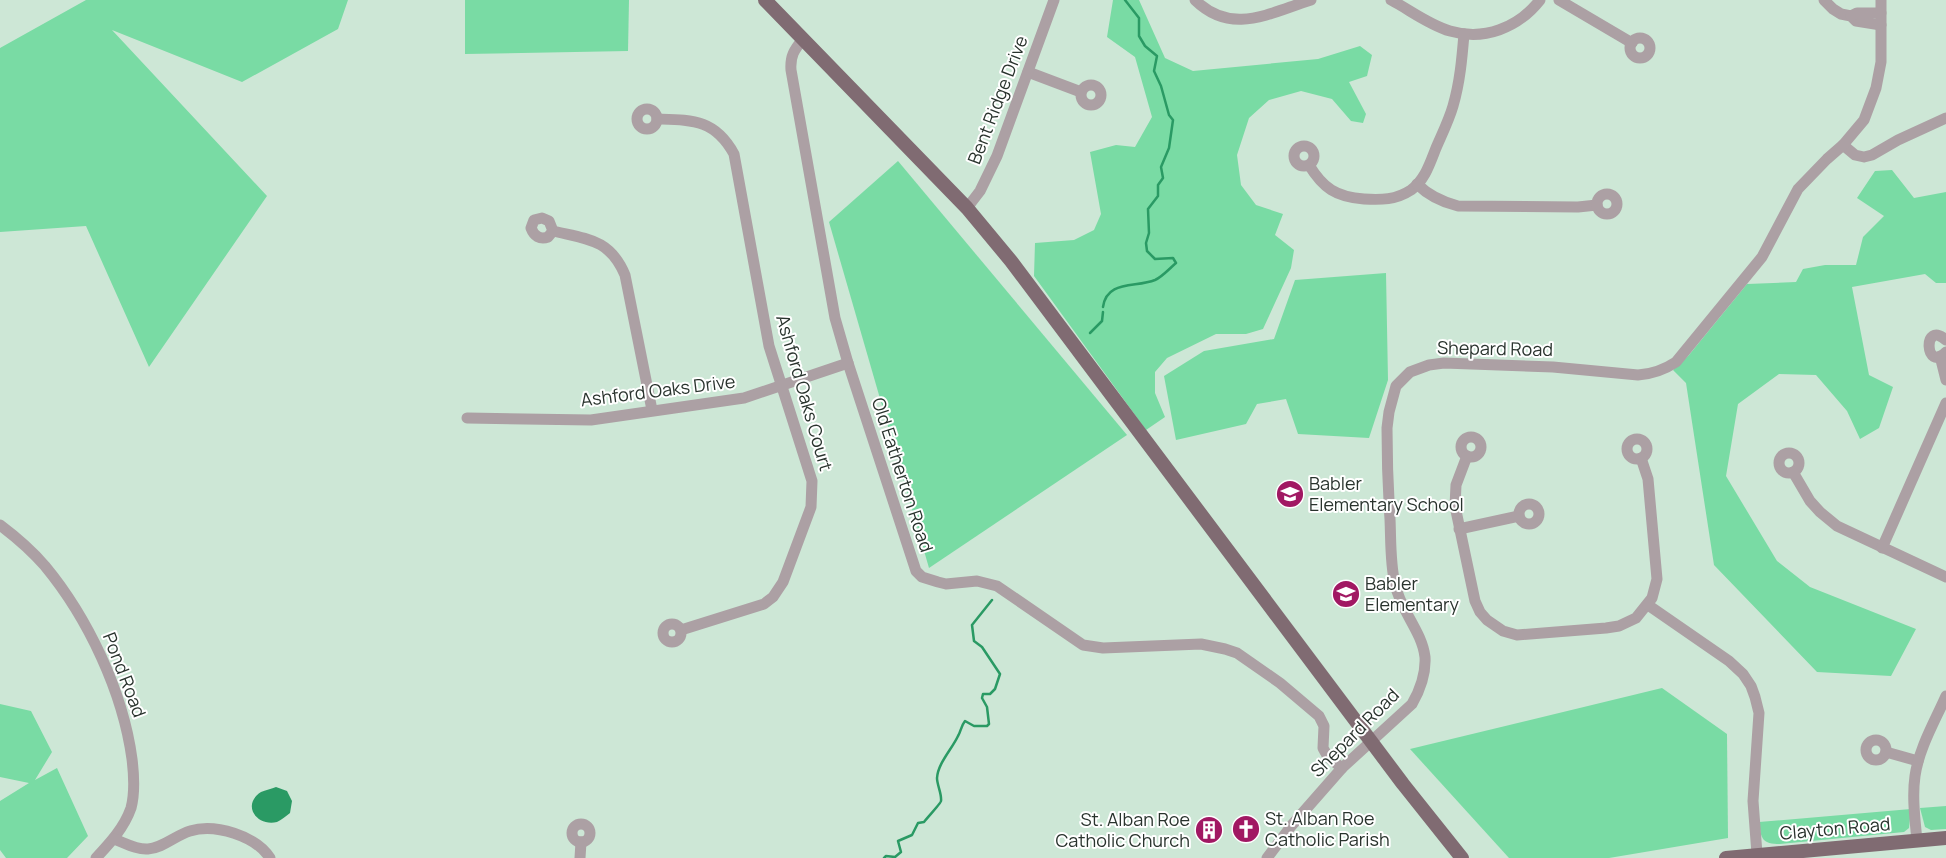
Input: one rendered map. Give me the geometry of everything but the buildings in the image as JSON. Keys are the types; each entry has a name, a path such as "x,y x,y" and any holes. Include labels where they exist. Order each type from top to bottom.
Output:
{"main road":[{"path":"765,0 966,208 1026,281 1403,784 1462,858"},
{"name":"Clayton Road","path":"1726,858 1757,854 1793,854 1946,838"}],"street":[{"name":"Bent Ridge Drive","path":"966,208 980,191 989,173 1054,0"},
{"path":"1195,0 1206,10 1218,17 1239,20 1311,0"},
{"path":"1391,0 1448,30 1464,34 1486,34 1505,29 1519,21 1540,0"},
{"path":"1559,0 1632,43"},
{"path":"1824,0 1841,14 1851,16 1856,21 1881,25"},
{"name":"Shepard Road","path":"1267,858 1292,824 1342,768 1412,704 1419,693 1425,668 1425,656 1417,632 1401,604 1395,585 1392,565 1387,428 1392,396 1400,381 1416,369 1444,363 1553,367 1638,375 1664,370 1676,362 1762,257 1798,190 1843,145 1864,120 1873,100 1881,62 1881,0"},
{"path":"1851,16 1857,13 1881,13"},
{"path":"1309,165 1318,180 1326,187 1337,194 1351,198 1389,199 1399,196 1417,184 1427,172 1453,108 1461,73 1464,34"},
{"name":"Old Eatherton Road","path":"803,39 793,51 790,59 791,70 835,318 912,565 922,577 946,584 977,581 988,582 1006,591 1083,646 1103,648 1201,644 1237,653 1280,683 1319,716 1324,726 1323,748 1328,758 1342,768"},
{"path":"1028,72 1081,92"},
{"path":"1843,145 1855,155 1872,156 1898,140 1946,118"},
{"name":"Ashford Oaks Court","path":"657,119 690,120 707,126 724,137 734,154 767,338 780,386 812,482 813,495 811,507 783,582 773,597 764,604 681,630"},
{"path":"1417,184 1424,191 1444,203 1458,206 1578,207 1597,205"},
{"path":"553,231 592,239 601,243 608,248 620,263 625,275 652,410"},
{"path":"1946,340 1935,336 1928,344 1931,353 1943,354 1946,380"},
{"name":"Ashford Oaks Drive","path":"467,418 591,420 744,398 848,363"},
{"path":"1882,548 1946,403"},
{"path":"1467,456 1456,485 1455,506 1478,607 1487,620 1503,632 1524,636 1619,626 1636,618 1648,606 1656,589 1657,571 1648,480 1641,458"},
{"path":"1793,472 1810,501 1826,518 1845,531 1946,577"},
{"path":"1459,529 1519,516"},
{"name":"Pond Road","path":"0,525 44,566 69,598 87,628 109,678 125,725 134,776 131,807 114,839 96,858"},
{"path":"1648,606 1729,661 1751,686 1758,713 1753,801 1757,854"},
{"path":"1917,841 1914,794 1918,761 1946,697"},
{"path":"1886,752 1918,761"},
{"path":"114,839 146,849 155,848 190,831 213,828 245,837 257,844 270,858"},
{"path":"580,858 581,842"}],"shaded area":[{"path":"86,0 348,0 338,29 242,82 112,30 267,196 149,367 86,226 0,232 0,48"},
{"path":"465,0 629,0 628,51 465,54"},
{"path":"1113,0 1139,0 1165,58 1193,71 1318,59 1360,46 1372,55 1367,76 1349,82 1366,114 1363,123 1351,121 1332,99 1301,91 1269,100 1249,118 1237,155 1241,185 1256,205 1283,214 1275,235 1294,250 1291,268 1263,329 1246,334 1216,334 1167,358 1155,372 1155,393 1165,417 1146,430 1034,276 1035,243 1074,240 1094,230 1101,214 1090,152 1116,145 1135,147 1152,117 1135,57 1107,37"},
{"path":"898,161 1127,435 929,568 829,222"},
{"path":"1892,170 1914,198 1946,192 1946,283 1936,283 1925,274 1852,287 1869,375 1893,387 1879,428 1860,439 1847,411 1816,375 1779,374 1738,404 1726,476 1777,561 1810,587 1916,629 1891,676 1817,672 1714,565 1686,383 1673,370 1689,355 1747,284 1796,282 1803,269 1825,265 1856,265 1863,237 1884,216 1857,198 1875,171"},
{"path":"1386,273 1388,380 1369,438 1298,434 1286,399 1257,404 1246,424 1176,440 1164,376 1204,351 1274,339 1295,280"},
{"path":"1662,688 1727,734 1728,838 1609,858 1509,858 1410,749"},
{"path":"0,704 31,711 52,752 35,780 57,768 88,836 67,858 6,858 0,850 0,801 29,783 0,777"},
{"path":"276,787 287,791 292,801 290,813 277,822 270,823 263,821 254,814 252,803 261,792"},
{"path":"1946,806 1946,829 1931,830 1925,827 1920,808"},
{"path":"1911,809 1909,828 1904,832 1780,844 1766,842 1762,836 1759,822"}],"waterway":[{"path":"1103,307 1106,298 1116,289 1155,280 1176,263 1173,258 1155,259 1147,251 1146,243 1149,233 1148,209 1158,196 1158,185 1163,178 1161,167 1169,148 1173,120 1169,115 1161,86 1154,71 1157,56 1145,46 1139,36 1139,18 1125,0"},
{"path":"1090,333 1102,321 1103,312"},
{"path":"884,858 886,856 895,857 901,852 898,841 912,835 918,823 924,822 941,801 937,781 938,772 965,721 974,726 987,726 989,724 987,707 982,698 983,694 990,694 995,689 1000,674 982,647 974,641 972,625 992,600"}],"place":[{"name":"Babler Elementary School","path":"1290,494"},
{"name":"Babler Elementary","path":"1346,594"},
{"name":"St. Alban Roe Catholic Parish","path":"1246,829"},
{"name":"St. Alban Roe Catholic Church","path":"1209,830"}]}
